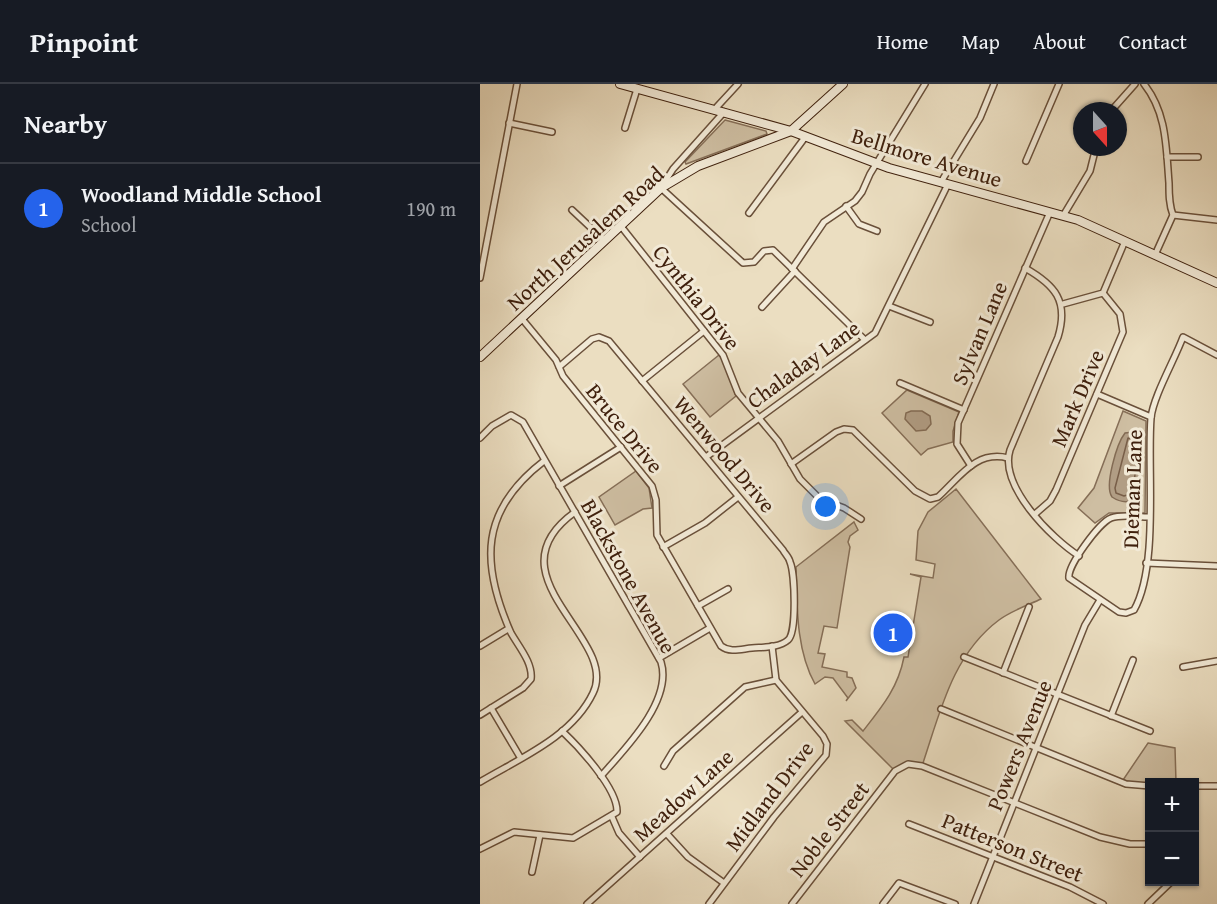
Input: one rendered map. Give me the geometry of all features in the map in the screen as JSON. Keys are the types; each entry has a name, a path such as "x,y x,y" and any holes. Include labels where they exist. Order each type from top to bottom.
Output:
{"main road":[{"name":"Bellmore Avenue","path":"620,84 791,131 876,163 1063,216 1125,241 1217,283"},
{"name":"North Jerusalem Road","path":"480,357 523,320 604,240 661,188 698,166 791,131 843,84"}],"street":[{"path":"480,278 517,84"},
{"path":"714,110 738,84"},
{"path":"762,306 794,270 824,222 862,192 876,163 925,84"},
{"name":"Chaladay Lane","path":"706,457 877,331 945,183 980,118 994,84"},
{"path":"1026,161 1059,84"},
{"path":"1119,102 1135,84"},
{"path":"1144,84 1161,113 1173,216 1155,255"},
{"path":"625,128 637,89"},
{"path":"724,112 673,169 661,188 743,263 754,262 769,249 794,270 865,340"},
{"path":"509,123 552,132"},
{"path":"749,213 806,136"},
{"path":"1063,216 1090,171 1094,156"},
{"path":"1167,157 1198,157"},
{"path":"846,206 859,224 878,231"},
{"path":"572,210 604,240"},
{"name":"Sylvan Lane","path":"971,466 960,452 956,440 964,410 1050,212"},
{"path":"1173,216 1217,220"},
{"name":"Cynthia Drive","path":"620,225 726,359 738,393 778,441 800,479 814,495 861,519"},
{"path":"1063,304 1103,293 1125,241"},
{"path":"1025,268 1048,283 1063,304 1058,337 1008,458 1007,467 1012,485 1055,540 1079,556"},
{"name":"Mark Drive","path":"1035,514 1050,501 1056,490 1123,327 1120,314 1103,293"},
{"path":"889,306 930,322"},
{"name":"Bruce Drive","path":"523,320 559,367 563,376 652,486 656,500 655,530 663,548 725,649 772,646"},
{"path":"642,381 704,331"},
{"name":"Dieman Lane","path":"1100,600 1119,612 1132,611 1136,605 1146,563 1151,417 1183,336 1217,355"},
{"name":"Wenwood Drive","path":"559,367 592,339 599,337 609,341 783,550 791,565 793,633 786,642 772,646"},
{"path":"900,384 964,410"},
{"path":"1097,394 1151,417"},
{"name":"Blackstone Avenue","path":"480,438 492,426 511,415 520,418 659,658 662,667 662,682 646,721 601,776"},
{"path":"791,464 836,432 847,429 858,432 924,497 938,497 981,458 992,455 1008,458"},
{"path":"560,486 621,447"},
{"path":"480,715 524,688 531,679 530,665 495,606 485,560 489,533 496,512 508,493 544,461"},
{"path":"663,548 705,523 738,497"},
{"path":"480,782 548,743 562,731 589,700 597,680 594,661 552,589 544,569 544,554 549,537 556,527 575,512"},
{"path":"1100,600 1069,578 1069,572 1099,528 1110,519 1149,518"},
{"path":"1146,563 1217,566"},
{"path":"698,606 728,589"},
{"name":"Powers Avenue","path":"974,904 1085,625 1100,600"},
{"path":"1003,673 1029,607"},
{"path":"659,658 710,628"},
{"path":"480,646 508,629"},
{"path":"664,766 673,751 745,687 776,680 772,646"},
{"path":"964,657 1150,731"},
{"path":"1111,716 1133,660"},
{"path":"1183,667 1217,661"},
{"name":"Midland Drive","path":"709,904 774,817 826,755 827,744 776,680"},
{"path":"491,708 520,757"},
{"path":"941,709 1126,784 1145,786"},
{"name":"Meadow Lane","path":"587,904 802,712"},
{"path":"480,849 514,832 573,838 612,817 618,808 601,776 585,752 562,731"},
{"name":"Noble Street","path":"792,904 892,775 903,765 918,765 1014,802"},
{"path":"1199,786 1217,786"},
{"path":"1014,802 1108,839 1130,844 1145,844"},
{"path":"612,817 619,833 640,857"},
{"name":"Patterson Street","path":"909,824 1092,896 1102,904"},
{"path":"667,834 688,857 724,883"},
{"path":"532,872 540,835"},
{"path":"883,904 899,883 955,904"},
{"path":"1148,904 1167,886"}],"shaded area":[{"path":"725,120 766,131 767,134 686,164 685,162"},
{"path":"719,355 725,363 736,396 710,417 683,384"},
{"path":"907,390 959,412 953,431 953,442 928,449 921,455 882,413"},
{"path":"1123,411 1146,421 1145,513 1109,513 1095,523 1078,508 1094,488"},
{"path":"636,471 649,488 652,508 643,509 615,525 599,497"},
{"path":"956,489 1041,599 999,620 983,634 970,650 950,686 922,766 915,764 895,771 845,721 852,720 863,731 883,705 898,678 904,657 908,657 921,577 910,574 933,578 935,564 916,560 918,531 928,512"},
{"path":"854,522 858,530 850,536 848,542 850,547 837,628 824,626 818,653 825,654 822,667 847,672 847,677 852,678 856,688 846,701 848,698 833,678 825,677 815,684 809,671 799,627 796,567"},
{"path":"1148,743 1175,748 1176,778 1145,778 1145,784 1140,784 1123,780"}],"water":[{"path":"922,411 930,416 931,424 926,430 916,431 905,419 906,413"},
{"path":"1134,432 1139,436 1142,465 1139,495 1133,500 1123,501 1112,497 1110,475 1122,438 1125,433"}],"place":[{"name":"Woodland Middle School","path":"893,633"}]}
